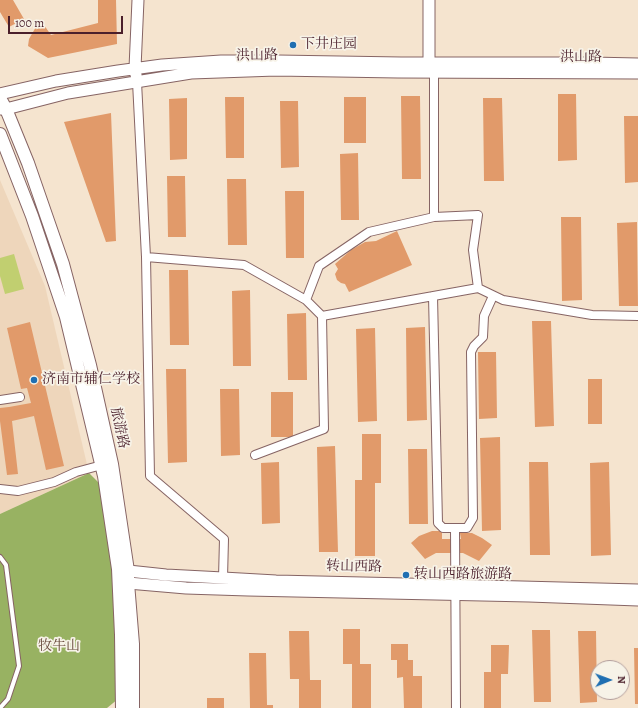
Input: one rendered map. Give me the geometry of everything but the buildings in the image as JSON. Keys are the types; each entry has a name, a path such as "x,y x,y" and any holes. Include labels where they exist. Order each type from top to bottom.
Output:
{"main road":[{"path":"137,82 135,68 138,0"},
{"path":"429,0 432,68"},
{"name":"洪山路","path":"0,94 56,81 135,68 221,62 278,61 432,68 638,73"},
{"name":"洪山路","path":"2,105 199,72 432,68 591,63 638,64"},
{"name":"旅游路","path":"2,105 28,164 63,264 90,365 112,464 123,577 133,644 126,707"},
{"name":"旅游路","path":"0,134 32,216 66,317 102,465 123,577"},
{"name":"转山西路","path":"123,577 166,575 455,590 529,596 638,600"},
{"name":"转山西路","path":"123,577 194,588 638,590"}],"street":[{"path":"432,68 434,218"},
{"path":"137,82 146,257 150,476 224,539 223,578"},
{"path":"306,300 319,266 369,232 434,218 478,215 473,250 478,288"},
{"path":"146,257 244,265 306,300 322,316 324,429 256,455"},
{"path":"322,316 478,288 503,300 592,315 638,316"},
{"path":"433,296 438,522 443,528 467,528 473,518 471,352 474,346 483,337 484,316 493,296"},
{"path":"0,400 20,397"},
{"path":"0,489 18,491 54,482 76,472 102,465"},
{"path":"455,528 456,708"}],"lane":[{"path":"0,557 6,565 19,666 8,699 0,708"}],"shaded area":[{"name":"济南市辅仁学校","path":"0,180 45,286 89,473 0,514"}],"green space":[{"path":"14,254 24,289 5,294 0,276 0,258"},
{"name":"牧牛山","path":"89,473 99,483 115,580 118,699 107,708 0,708 0,514"}],"place":[{"name":"下井庄园","path":"293,45"},
{"name":"济南市辅仁学校","path":"34,380"},
{"name":"转山西路旅游路","path":"406,575"}]}
